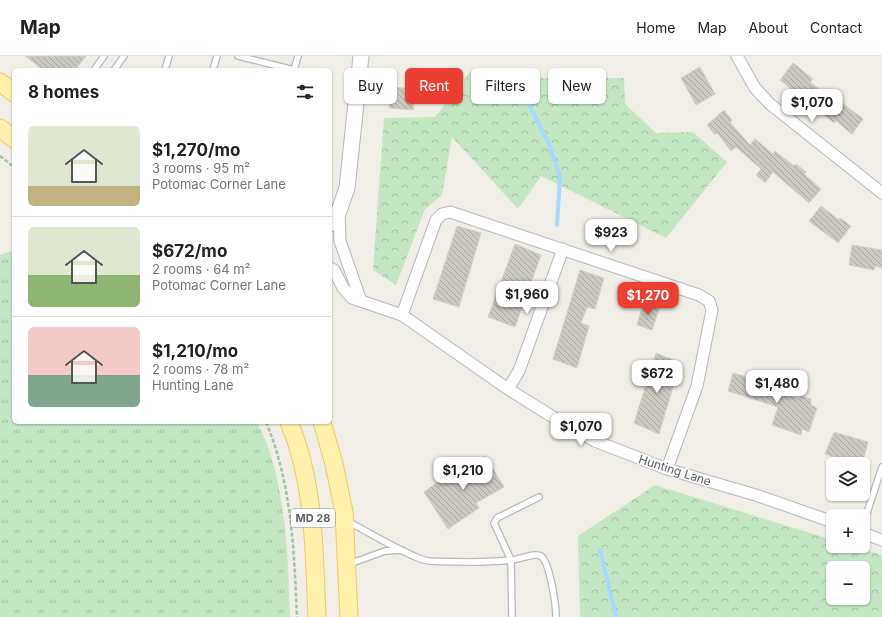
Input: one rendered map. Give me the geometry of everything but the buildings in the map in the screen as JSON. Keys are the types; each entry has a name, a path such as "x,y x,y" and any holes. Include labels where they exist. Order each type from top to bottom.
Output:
{"main road":[{"path":"332,221 339,211 347,188 361,56"},
{"path":"0,82 12,92"},
{"path":"0,128 12,137"},
{"name":"MD 28","path":"290,424 305,474 313,521 317,617"},
{"name":"MD 28","path":"323,424 334,464 344,519 348,617"}],"street":[{"path":"736,56 754,88 770,104 882,193"},
{"path":"339,211 340,241 361,301"},
{"path":"402,315 436,220 442,214 450,212 700,295 709,301 712,310 697,386 667,469"},
{"path":"508,389 519,371 563,249"},
{"name":"Hunting Lane","path":"332,269 334,270 343,288 352,298 402,315 508,389 595,441 667,469 759,496 826,520"},
{"path":"870,536 882,540"}],"lane":[{"path":"95,68 104,56"},
{"path":"115,68 124,56"},
{"path":"165,68 168,56"},
{"path":"214,68 217,56"},
{"path":"238,56 286,68"},
{"path":"295,68 298,56"},
{"path":"868,509 882,467"},
{"path":"512,617 511,560 494,521 538,497"},
{"path":"344,519 426,561 511,560 537,555 541,556 546,562 556,604 556,617"},
{"path":"347,564 384,551 402,550"}],"path":[{"path":"0,156 12,165"},
{"path":"267,424 283,477 291,517 297,617"}],"green space":[{"path":"471,72 471,104 540,104 540,78 548,78 548,104 606,104 606,78 624,78 625,104 656,133 693,132 727,162 666,238 541,176 518,209 452,137 442,195 425,209 396,285 373,270 384,118 435,117 445,104 463,104 463,81"},
{"path":"12,251 12,424 258,424 269,449 280,493 286,534 290,617 0,617 0,255"},
{"path":"655,485 826,538 826,553 870,553 870,551 882,555 882,617 580,617 578,536"}],"waterway":[{"path":"529,104 549,144 560,177 557,225"},
{"path":"600,550 616,617"}]}
